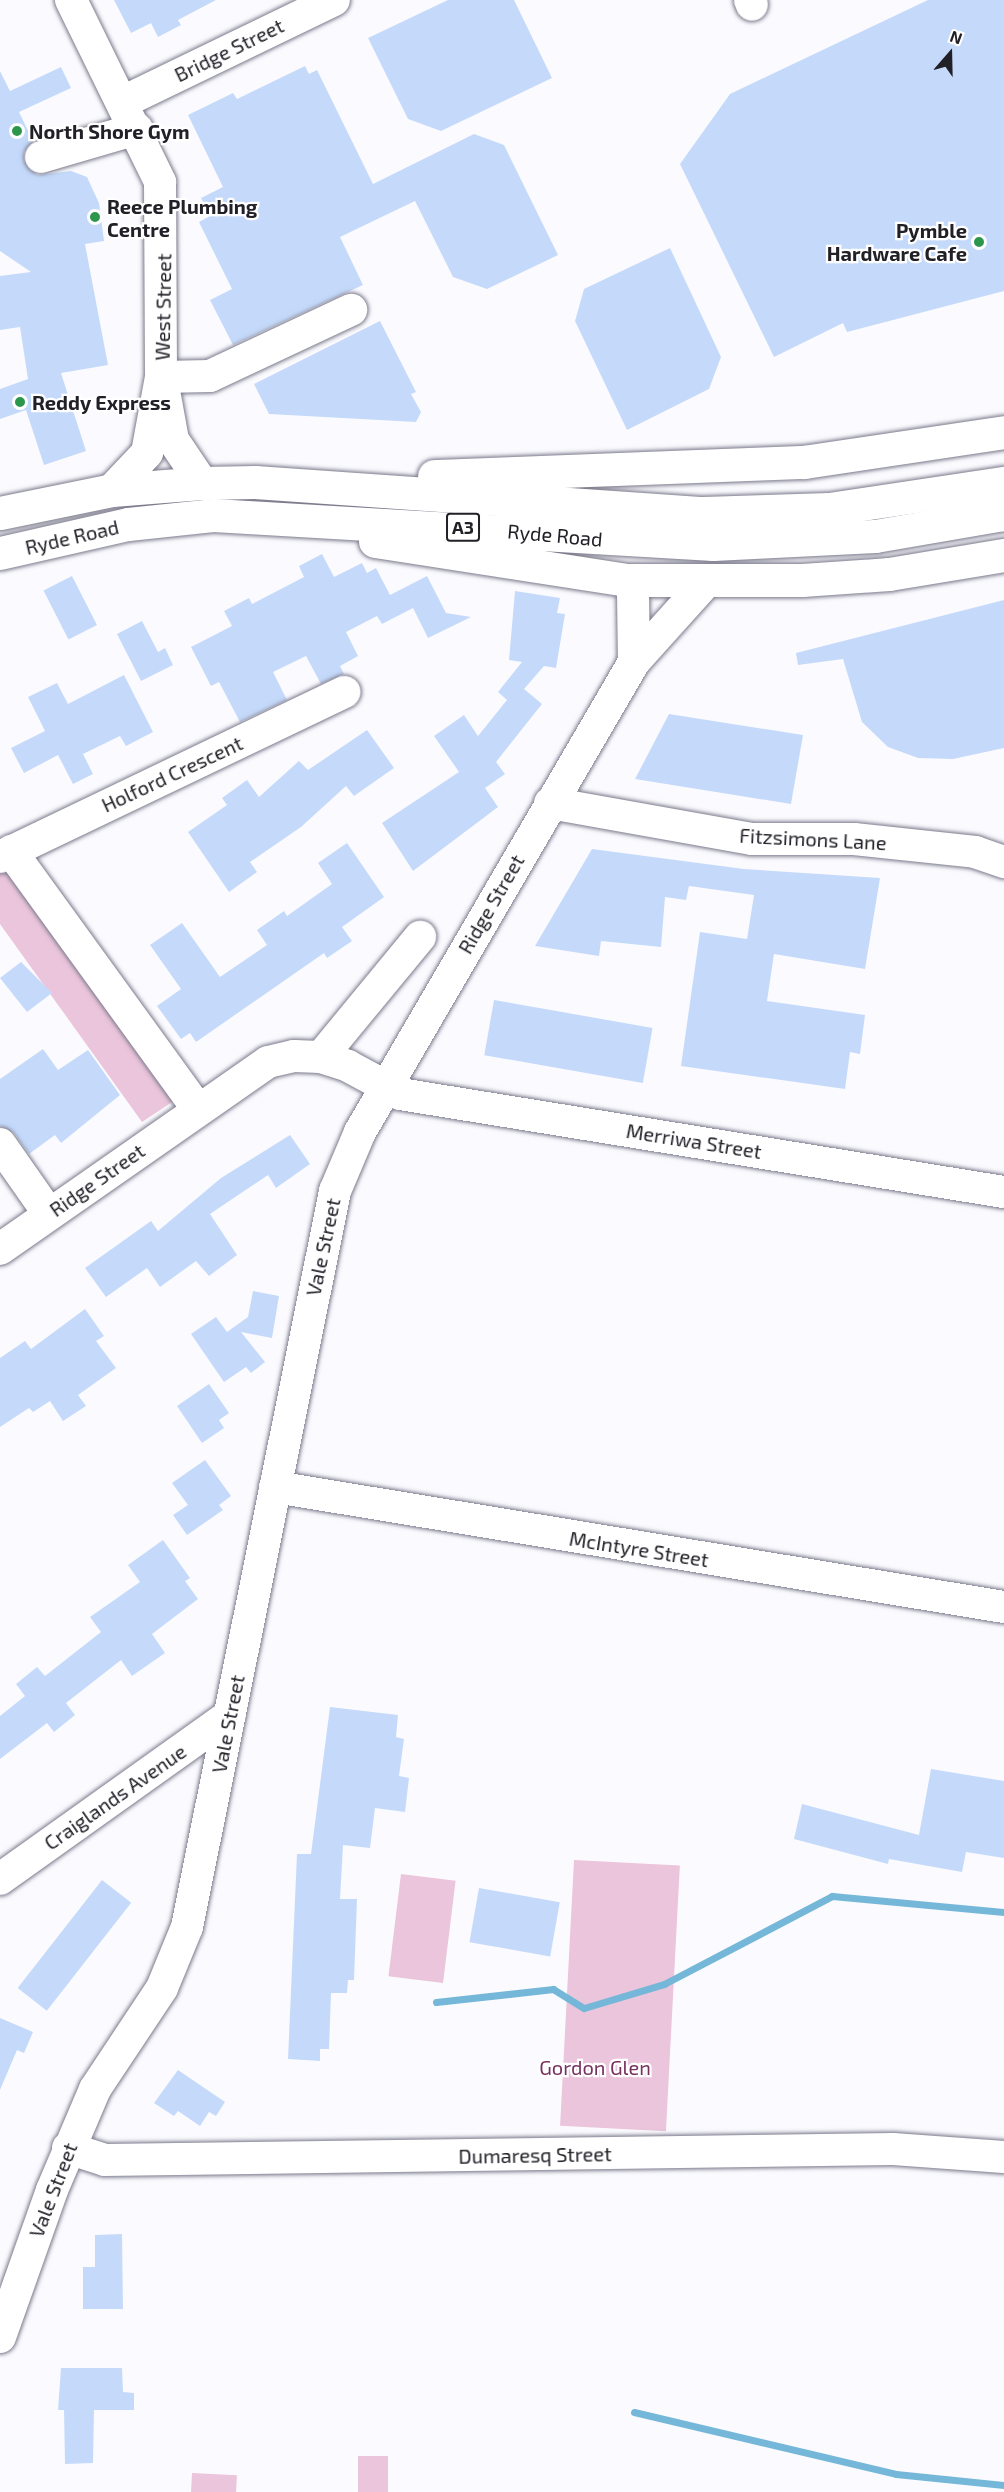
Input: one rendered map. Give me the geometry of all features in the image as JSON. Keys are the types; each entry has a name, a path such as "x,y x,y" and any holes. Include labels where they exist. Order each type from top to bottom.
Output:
{"highway":[{"path":"255,482 783,464 860,457 1004,432"},
{"name":"Ryde Road","path":"0,513 112,490 202,483 255,482 702,513 829,509 1004,483"},
{"name":"Ryde Road","path":"0,554 128,524 213,514 713,544 875,536 1004,514"},
{"path":"213,514 627,580 708,581 890,574 1004,555"}],"street":[{"name":"West Street","path":"71,0 131,115 160,182 162,377 173,440 202,483"},
{"name":"Bridge Street","path":"41,157 131,115 334,0"},
{"path":"162,377 210,376 351,310"},
{"name":"West Street","path":"112,490 147,453 162,377"},
{"path":"627,580 633,592 634,662"},
{"name":"Ridge Street","path":"0,1249 268,1062 294,1056 321,1057 386,1086 634,662 708,581"},
{"name":"Holford Crescent","path":"6,854 345,692"},
{"name":"Fitzsimons Lane","path":"550,804 752,838 854,839 975,852 1004,862"},
{"path":"6,854 198,1109"},
{"path":"321,1057 420,937"},
{"name":"Merriwa Street","path":"386,1086 400,1094 1004,1192"},
{"name":"Vale Street","path":"0,2337 68,2148 95,2089 162,1989 187,1927 335,1191 386,1086"},
{"path":"0,1144 49,1214"},
{"name":"McIntyre Street","path":"276,1487 1004,1606"},
{"name":"Craiglands Avenue","path":"0,1879 230,1715"},
{"name":"Dumaresq Street","path":"68,2148 105,2160 893,2149 1004,2157"}],"green space":[{"path":"0,862 175,1100 142,1122 0,924"},
{"name":"Gordon Glen","path":"574,1860 680,1866 666,2131 560,2126"},
{"path":"401,1874 456,1881 443,1983 388,1976"},
{"path":"358,2456 388,2456 388,2492 358,2492"},
{"path":"192,2473 237,2475 236,2492 191,2492"}],"building":[{"path":"114,0 216,0 178,20 181,25 158,37 151,23 131,33"},
{"path":"448,0 514,0 552,78 441,131 408,119 368,38"},
{"path":"928,0 1004,0 1004,291 847,332 843,323 774,357 680,164 730,94"},
{"path":"305,66 309,74 317,70 373,184 474,134 504,145 558,255 487,289 453,277 415,201 340,237 363,285 233,345 210,300 232,289 199,222 210,216 201,198 223,187 188,115 233,93 237,99"},
{"path":"61,67 71,88 19,112 33,141 24,152 24,161 37,175 71,171 87,177 99,203 104,241 85,244 108,365 61,373 86,451 44,465 26,410 0,419 0,389 28,379 20,327 0,330 0,276 31,272 0,251 0,71 10,91"},
{"path":"670,248 721,357 709,389 627,430 575,321 584,289"},
{"path":"380,321 416,392 411,394 421,412 416,422 269,414 254,384"},
{"path":"322,554 334,577 362,563 367,573 376,568 390,595 427,576 446,613 471,617 428,638 413,608 382,624 377,616 346,632 358,656 340,666 344,674 321,684 306,656 273,672 287,700 240,722 219,682 211,686 191,647 232,626 224,611 249,598 252,604 304,577 299,566"},
{"path":"72,576 97,625 68,640 43,591"},
{"path":"515,591 560,598 557,613 565,614 556,668 544,666 524,689 542,704 496,762 505,774 485,788 498,807 413,871 382,823 459,772 434,736 464,715 478,736 507,700 498,692 522,662 509,660"},
{"path":"1004,600 1004,748 953,759 918,758 888,747 862,722 843,659 798,665 796,653"},
{"path":"142,621 158,652 165,648 173,665 141,681 117,634"},
{"path":"124,675 153,732 126,746 120,736 83,754 93,774 73,784 58,755 24,773 11,748 45,731 28,697 57,683 68,704"},
{"path":"669,714 803,735 791,804 635,779"},
{"path":"367,730 394,768 354,796 346,786 301,827 250,862 257,872 229,892 188,832 227,805 222,798 247,780 259,797 299,761 308,770"},
{"path":"347,843 384,897 342,927 352,941 327,958 324,953 196,1042 190,1033 181,1039 157,1006 181,989 150,945 182,923 220,977 267,945 257,930 284,911 287,916 332,884 318,863"},
{"path":"592,849 744,869 880,878 865,969 774,954 767,1001 865,1015 860,1054 850,1052 845,1089 681,1066 700,932 747,939 754,895 689,886 686,900 665,897 661,947 601,941 599,956 535,946"},
{"path":"21,962 52,993 27,1012 0,978"},
{"path":"494,1000 653,1028 643,1083 484,1055"},
{"path":"43,1049 58,1070 88,1050 120,1095 61,1143 55,1135 29,1154 14,1133 0,1126 0,1079"},
{"path":"290,1135 310,1164 276,1188 268,1175 210,1214 237,1255 209,1276 196,1261 160,1287 147,1268 106,1297 85,1268 151,1221 158,1231 221,1178"},
{"path":"253,1291 279,1296 272,1338 241,1332 265,1362 251,1373 246,1367 224,1382 191,1334 216,1317 227,1332 248,1317"},
{"path":"85,1309 104,1336 96,1341 116,1368 78,1395 86,1406 63,1421 50,1401 33,1412 29,1408 0,1427 0,1358 25,1341 31,1349"},
{"path":"209,1384 229,1413 219,1420 224,1428 202,1443 177,1406"},
{"path":"205,1460 231,1496 219,1505 223,1510 187,1535 173,1515 188,1505 172,1483"},
{"path":"163,1540 190,1578 185,1581 198,1599 152,1634 165,1653 132,1676 121,1660 66,1703 75,1715 54,1732 47,1723 0,1759 0,1716 25,1696 16,1684 37,1667 45,1676 101,1632 90,1617 140,1582 128,1565"},
{"path":"330,1707 398,1715 396,1737 404,1739 399,1776 409,1778 405,1812 375,1808 370,1848 343,1845 340,1899 357,1899 354,1980 348,1980 347,1993 331,1993 329,2049 320,2049 320,2061 288,2059 297,1854 311,1854"},
{"path":"931,1769 1004,1781 1004,1858 966,1852 962,1872 889,1859 888,1864 794,1839 802,1804 919,1835"},
{"path":"102,1880 131,1903 47,2011 18,1988"},
{"path":"479,1888 560,1902 550,1956 469,1942"},
{"path":"0,2018 33,2032 24,2053 17,2050 0,2090"},
{"path":"178,2070 225,2102 216,2116 209,2112 200,2126 178,2111 174,2116 154,2103"},
{"path":"122,2234 123,2309 83,2309 83,2267 95,2267 95,2235"},
{"path":"61,2368 122,2368 123,2392 134,2393 134,2410 94,2410 93,2463 65,2464 64,2410 58,2410"}],"waterway":[{"path":"436,2002 553,1989 584,2008 664,1984 832,1896 1004,1912"},
{"path":"634,2412 896,2474 1004,2485"}],"place":[{"name":"North Shore Gym","path":"17,131"},
{"name":"Reece Plumbing Centre","path":"95,217"},
{"name":"Pymble Hardware Cafe","path":"979,242"},
{"name":"Reddy Express","path":"20,402"}]}
